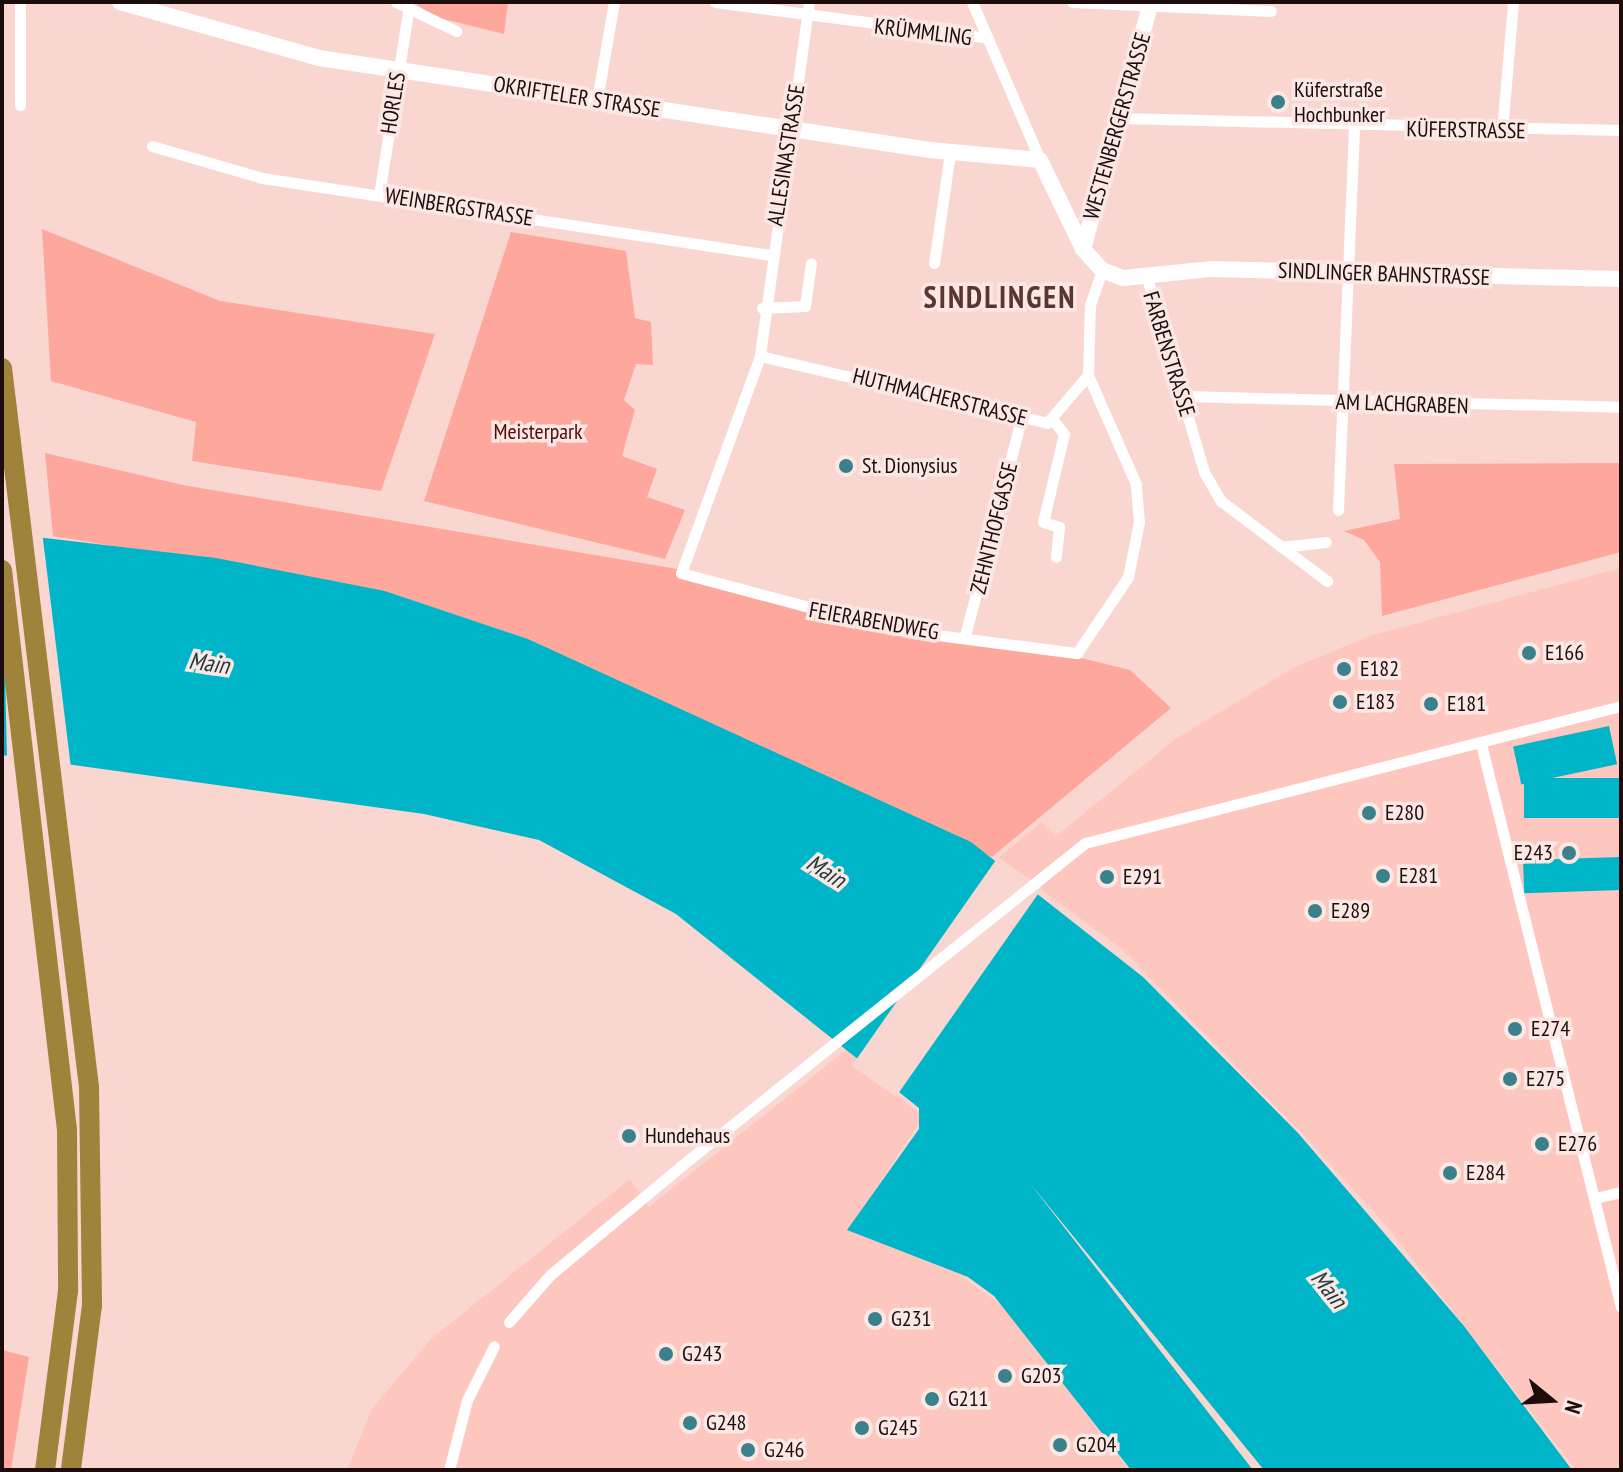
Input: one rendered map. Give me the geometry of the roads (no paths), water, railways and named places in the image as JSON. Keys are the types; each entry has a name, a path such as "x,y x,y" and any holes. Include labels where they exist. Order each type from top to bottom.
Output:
{"highway":[{"path":"3,375 70,919 95,1201 90,1343 71,1470"},
{"path":"2,570 66,1114 70,1240 45,1470"}],"street":[{"path":"20,2 20,105"},
{"name":"OKRIFTELER STRASSE","path":"120,2 298,54 950,153 1040,160"},
{"path":"396,2 408,11 456,31"},
{"path":"597,100 614,2"},
{"name":"KRÜMMLING","path":"715,2 988,38"},
{"name":"ALLESINASTRASSE","path":"679,567 760,356 762,308 809,2"},
{"path":"973,2 1040,160 1083,249 1102,270 1090,305 1088,375"},
{"path":"1072,2 1151,3 1271,11"},
{"path":"1502,131 1513,2"},
{"name":"WESTENBERGERSTRASSE","path":"1083,249 1151,3"},
{"name":"HORLES","path":"379,195 408,11"},
{"name":"KÜFERSTRASSE","path":"1119,118 1354,129 1621,130"},
{"path":"1338,510 1354,129"},
{"name":"WEINBERGSTRASSE","path":"152,146 262,178 770,255"},
{"path":"934,263 950,153"},
{"path":"762,308 805,306 811,263"},
{"name":"SINDLINGER BAHNSTRASSE","path":"1147,278 1201,269 1621,279"},
{"name":"FARBENSTRASSE","path":"1102,270 1147,278 1204,472 1221,501 1327,581"},
{"name":"HUTHMACHERSTRASSE","path":"760,356 1021,419 1053,420 1088,375"},
{"name":"FEIERABENDWEG","path":"679,567 684,576 804,609 1077,653 1128,577 1139,522 1136,484 1088,375"},
{"name":"AM LACHGRABEN","path":"1182,396 1343,403 1621,407"},
{"name":"ZEHNTHOFGASSE","path":"965,636 1021,419"},
{"path":"1053,420 1064,434 1043,522 1059,527 1056,557"},
{"path":"1281,547 1326,542"},
{"path":"509,1322 550,1275 691,1158 1085,843 1621,706"},
{"path":"1481,744 1621,1307"},
{"path":"1595,1198 1621,1192"},
{"path":"449,1470 467,1400 494,1346"}],"water":[{"name":"Main","path":"2,533 216,558 385,591 528,639 971,842 1143,977 1298,1133 1464,1326 1572,1470 1264,1470 1029,1182 1253,1470 1131,1470 994,1296 968,1277 847,1230 919,1129 919,1108 676,914 539,840 424,814 2,755"},
{"path":"1609,726 1617,764 1521,785 1513,746"},
{"path":"1524,778 1621,778 1621,818 1524,818"},
{"path":"1620,857 1621,890 1524,893 1523,860"}],"place":[{"name":"Küferstraße Hochbunker","path":"1278,102"},
{"name":"St. Dionysius","path":"846,466"},
{"name":"E166","path":"1529,653"},
{"name":"E182","path":"1344,669"},
{"name":"E183","path":"1340,702"},
{"name":"E181","path":"1431,704"},
{"name":"E280","path":"1369,813"},
{"name":"E243","path":"1569,853"},
{"name":"E281","path":"1383,876"},
{"name":"E291","path":"1107,877"},
{"name":"E289","path":"1315,911"},
{"name":"E274","path":"1515,1029"},
{"name":"E275","path":"1510,1079"},
{"name":"Hundehaus","path":"629,1136"},
{"name":"E276","path":"1542,1144"},
{"name":"E284","path":"1450,1173"},
{"name":"G231","path":"875,1319"},
{"name":"G243","path":"666,1354"},
{"name":"G203","path":"1005,1376"},
{"name":"G211","path":"932,1399"},
{"name":"G248","path":"690,1423"},
{"name":"G245","path":"862,1428"},
{"name":"G204","path":"1060,1445"},
{"name":"G246","path":"748,1450"}],"district":[{"name":"SINDLINGEN","path":"1000,297"}],"park label":[{"name":"Meisterpark","path":"538,432"}]}
